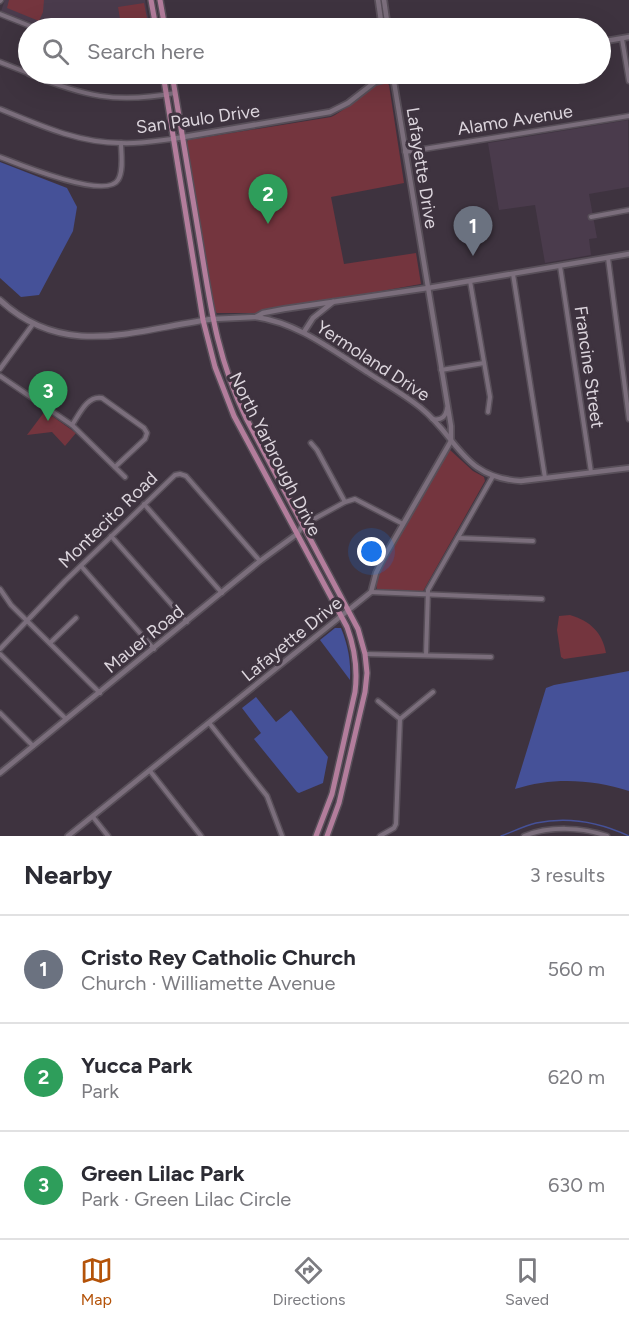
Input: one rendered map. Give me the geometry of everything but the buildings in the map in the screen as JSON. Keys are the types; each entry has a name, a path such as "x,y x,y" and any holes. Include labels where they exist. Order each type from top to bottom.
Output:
{"main road":[{"path":"151,0 154,18"},
{"path":"160,0 163,18"},
{"name":"North Yarbrough Drive","path":"164,84 203,320 220,383 234,416 352,639 357,679 332,794 316,836"},
{"name":"North Yarbrough Drive","path":"174,84 213,319 230,380 246,418 349,610 358,629 365,654 367,673 365,692 339,803 327,836"},
{"path":"180,185 190,184"},
{"path":"0,300 33,324 57,333 85,337 99,337 213,319"},
{"path":"220,383 230,380"}],"street":[{"path":"381,18 378,0 383,0 386,18"},
{"path":"0,14 18,21"},
{"path":"611,40 629,38"},
{"path":"622,39 629,81"},
{"path":"0,62 18,69"},
{"path":"53,84 93,96 134,99 175,93"},
{"name":"San Paulo Drive","path":"0,109 63,134 121,143 172,139 330,112 348,103 371,84"},
{"name":"Lafayette Drive","path":"394,84 452,435 451,441"},
{"name":"Alamo Avenue","path":"405,152 629,116"},
{"path":"0,157 54,177 110,186 115,184 120,177 121,143"},
{"path":"591,217 629,210"},
{"path":"213,319 256,317 263,313 629,254"},
{"path":"608,258 629,418"},
{"name":"Francine Street","path":"560,266 591,472"},
{"path":"513,274 545,478"},
{"path":"470,281 490,397 488,412"},
{"path":"304,332 314,318 333,302"},
{"name":"Yermoland Drive","path":"256,317 280,322 304,332 409,399 432,419 473,465 493,476 504,480 521,481 629,468"},
{"path":"0,369 33,324"},
{"path":"441,370 484,363"},
{"path":"0,375 72,425 125,477"},
{"path":"72,425 90,399 97,396 143,427 147,434 145,439 115,467"},
{"path":"432,419 444,417 447,407"},
{"path":"451,441 376,573 371,592 542,599"},
{"path":"311,443 345,502"},
{"name":"Montecito Road","path":"0,651 111,536 173,476 178,474 183,475 260,561"},
{"path":"426,655 427,596 493,476"},
{"path":"303,525 352,500 358,500 403,524"},
{"path":"144,504 222,593"},
{"name":"Mauer Road","path":"0,773 260,561 297,534 303,525"},
{"path":"111,536 187,622"},
{"path":"458,538 533,541"},
{"path":"81,566 154,649"},
{"path":"0,589 6,599 27,621 100,693"},
{"name":"Lafayette Drive","path":"68,836 210,724 371,592"},
{"path":"50,643 76,618"},
{"path":"0,651 66,719"},
{"path":"365,654 491,657"},
{"path":"380,836 394,828 396,824 400,719 433,692"},
{"path":"378,701 400,719"},
{"path":"0,713 33,746"},
{"path":"210,724 267,796 282,836"},
{"path":"150,771 201,836"},
{"path":"93,817 108,836"},
{"path":"524,836 544,831 579,830 589,830 607,836"}],"shaded area":[{"path":"5,0 145,0 148,18 20,18 1,11"},
{"path":"9,0 44,0 40,18 32,18 7,8"},
{"path":"144,3 147,18 120,18 118,7"},
{"path":"378,85 389,85 404,183 331,197 344,264 416,253 421,284 257,313 217,313 214,311 186,144 188,140 331,117"},
{"path":"628,120 629,187 589,194 597,238 589,239 591,255 545,263 535,205 499,210 488,143"},
{"path":"45,411 76,433 65,446 52,432 27,435"},
{"path":"450,450 473,471 484,477 485,481 422,593 378,591 376,583 381,570 446,453"},
{"path":"570,615 594,628 602,639 606,653 564,659 561,657 557,630 559,616"}],"water":[{"path":"0,162 67,188 77,207 73,231 39,295 21,297 0,278"},
{"path":"335,628 341,628 346,641 350,680 320,640"},
{"path":"629,671 629,791 601,784 572,781 543,783 515,789 546,688"},
{"path":"256,697 276,722 291,710 328,757 323,783 297,792 254,739 261,733 242,708"}],"waterway":[{"path":"501,836 536,823 560,820 595,824 629,836"}],"place":[{"name":"Yucca Park","path":"268,224"},
{"name":"Cristo Rey Catholic Church","path":"473,256"},
{"name":"Green Lilac Park","path":"48,421"}]}
